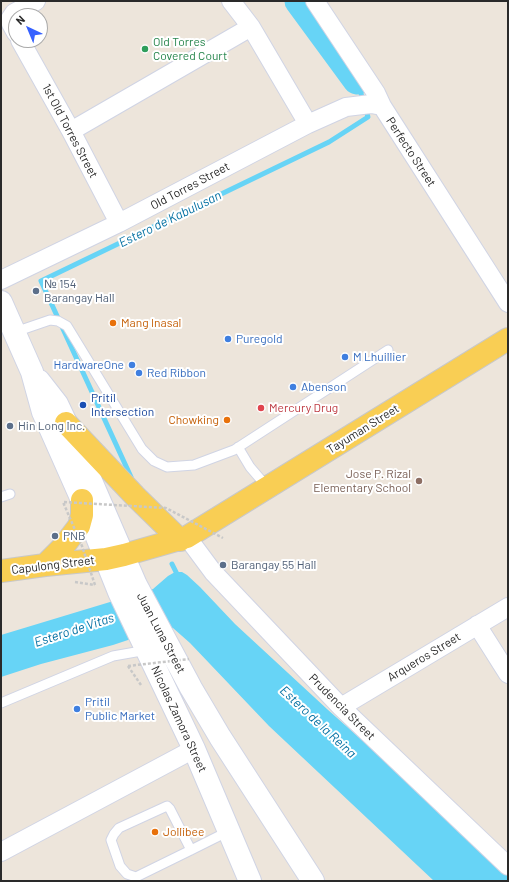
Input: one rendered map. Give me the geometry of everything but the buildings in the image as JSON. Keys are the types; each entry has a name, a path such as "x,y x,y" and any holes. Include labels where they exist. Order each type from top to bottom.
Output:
{"main road":[{"path":"1,302 32,372 43,412 82,500 115,557"},
{"name":"Tayuman Street","path":"115,557 184,538 268,488 508,339"},
{"path":"32,372 57,404 66,422 115,557"},
{"path":"66,422 135,496 184,538"},
{"path":"45,565 63,547 79,526 82,515 82,500"},
{"name":"Capulong Street","path":"1,572 45,565 115,557"},
{"name":"Juan Luna Street","path":"115,557 150,640 191,688 220,737 313,881"},
{"name":"Nicolas Zamora Street","path":"150,640 250,881"}],"street":[{"path":"24,8 36,1"},
{"path":"231,1 251,27 308,124"},
{"name":"Perfecto Street","path":"315,1 376,93 377,106 508,303"},
{"path":"71,131 251,27"},
{"name":"1st Old Torres Street","path":"24,48 71,131 119,223"},
{"name":"Old Torres Street","path":"1,280 119,223 308,124 346,107 377,106"},
{"name":"Prudencia Street","path":"184,538 213,572 341,707 508,866"},
{"name":"Arqueros Street","path":"341,707 508,607"},
{"path":"477,625 508,674"},
{"path":"1,852 194,749"}],"lane":[{"path":"15,332 40,322 50,320 62,324 142,449 154,461 167,467 194,465 234,450 388,350"},
{"path":"238,447 250,467 268,488"},
{"path":"1,497 10,494"},
{"path":"1,703 150,640"},
{"path":"191,850 167,806 119,828 111,840 120,866 127,874 136,877 191,850 229,831"}],"path":[{"path":"71,581 95,585 82,546 63,502 166,508 223,538"},
{"path":"143,688 128,666 190,659"}],"water":[{"path":"175,572 182,572 187,575 235,624 327,709 508,870 508,881 434,881 269,726 190,643 173,628 167,627 113,645 41,664 1,677 1,635 153,589"}],"waterway":[{"name":"Estero de Kabulusan","path":"299,1 357,80"},
{"name":"Estero de Kabulusan","path":"131,477 41,281 329,142 368,117 357,80"},
{"name":"Estero de Kabulusan","path":"172,564 178,576"}],"place":[{"name":"Old Torres Covered Court","path":"145,49"},
{"name":"№ 154 Barangay Hall","path":"36,291"},
{"name":"Mang Inasal","path":"113,323"},
{"name":"Puregold","path":"228,339"},
{"name":"M Lhuillier","path":"345,357"},
{"name":"HardwareOne","path":"132,365"},
{"name":"Red Ribbon","path":"139,373"},
{"name":"Abenson","path":"293,387"},
{"name":"Pritil Intersection","path":"83,405"},
{"name":"Mercury Drug","path":"261,408"},
{"name":"Chowking","path":"227,420"},
{"name":"Hin Long Inc.","path":"10,426"},
{"name":"Jose P. Rizal Elementary School","path":"419,481"},
{"name":"PNB","path":"55,536"},
{"name":"Barangay 55 Hall","path":"223,565"},
{"name":"Pritil Public Market","path":"77,709"},
{"name":"Jollibee","path":"155,832"}],"water label":[{"name":"Estero de Vitas","path":"74,630"},
{"name":"Estero de la Reina","path":"318,722"}]}
